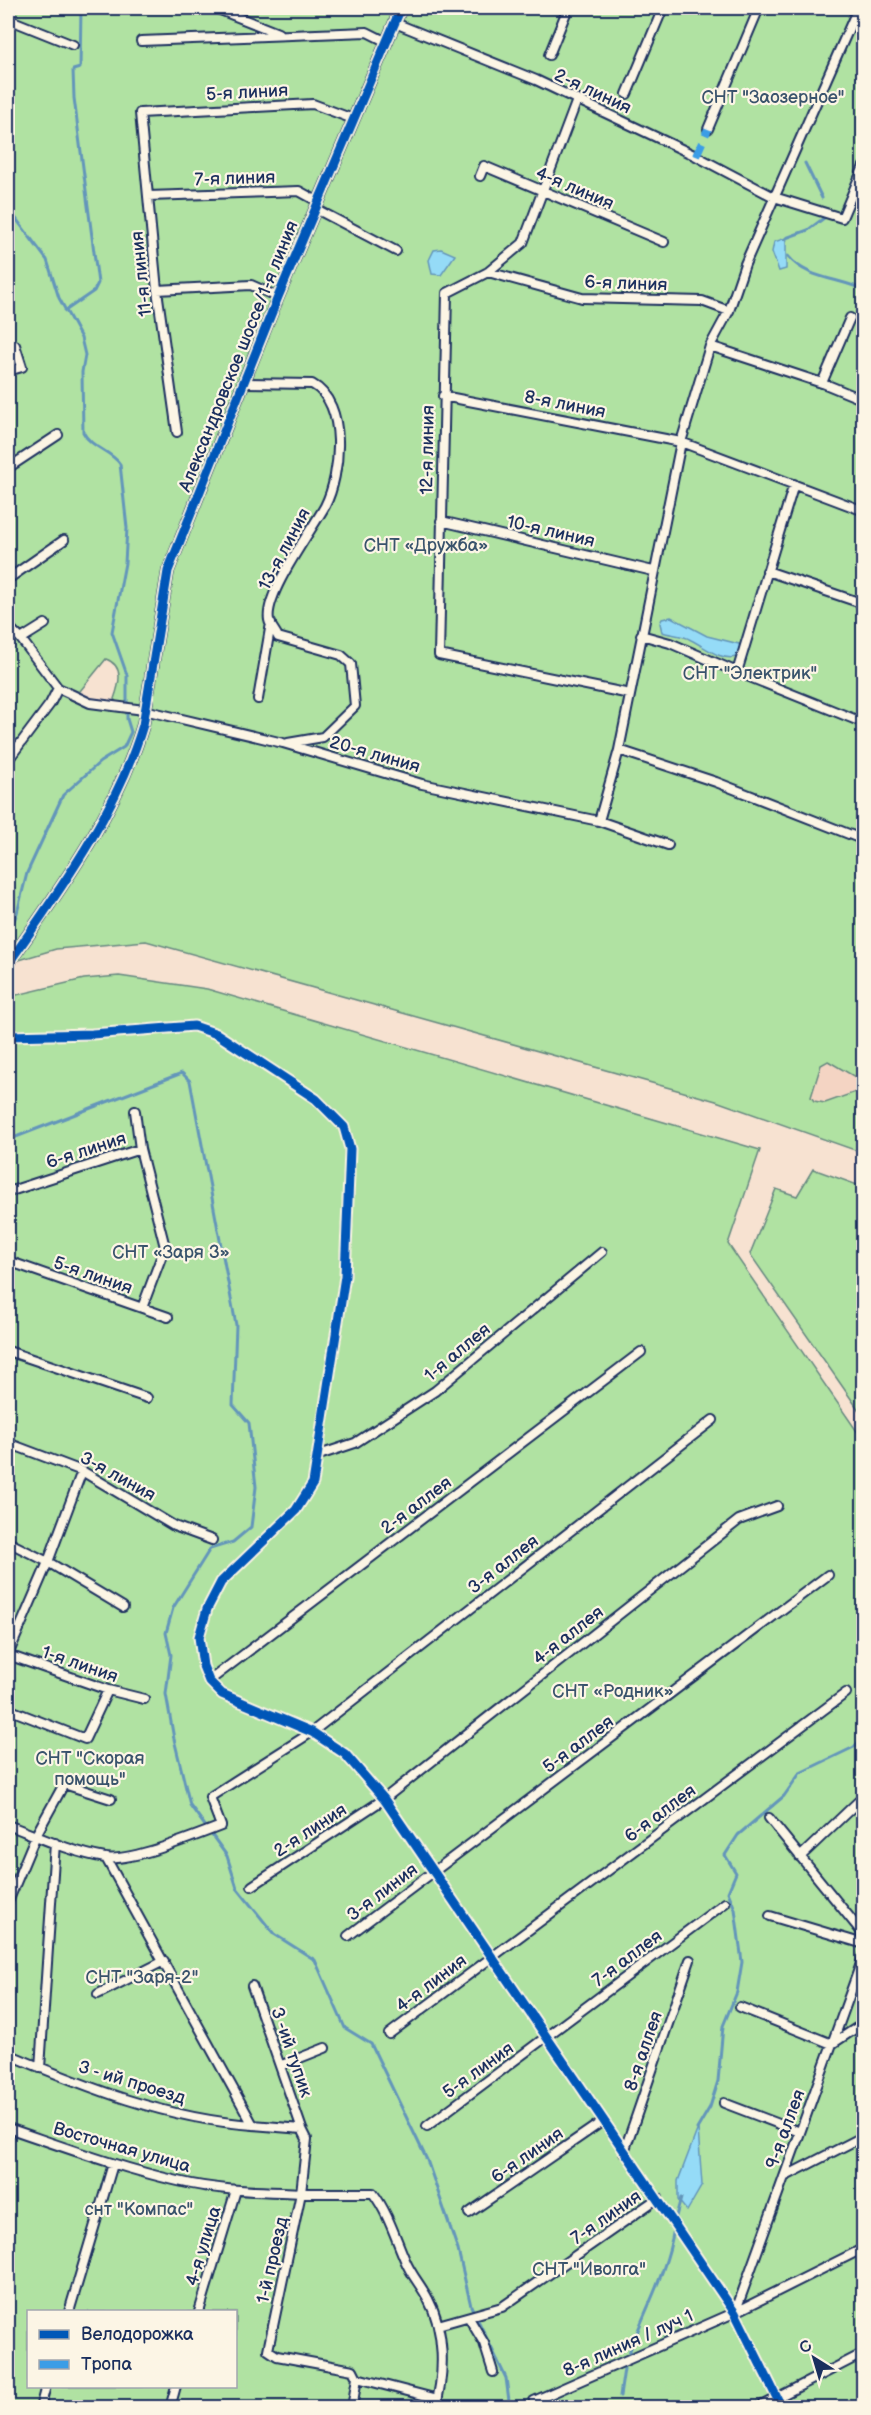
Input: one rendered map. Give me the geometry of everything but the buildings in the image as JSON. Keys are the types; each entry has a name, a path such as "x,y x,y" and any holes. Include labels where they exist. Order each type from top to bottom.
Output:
{"street":[{"path":"215,8 280,33"},
{"name":"Александровское шоссе/1-я линия","path":"8,964 31,933 98,826 136,750 168,571 278,297 400,8"},
{"path":"549,55 568,8"},
{"path":"627,94 663,8"},
{"path":"708,129 759,8"},
{"path":"599,821 619,750 653,571 681,442 710,346 729,311 774,197 858,8"},
{"path":"8,19 73,45"},
{"name":"2-я линия","path":"395,23 577,100 696,156 774,197 842,218 864,166"},
{"path":"141,40 280,33 367,32 387,42"},
{"name":"12-я линия","path":"577,100 524,243 488,272 447,293 439,655 630,694"},
{"name":"5-я линия","path":"140,113 313,104 353,119"},
{"name":"11-я линия","path":"140,113 157,290 177,432"},
{"name":"4-я линия","path":"480,176 484,166 664,242"},
{"name":"7-я линия","path":"148,196 299,191 318,206 396,251"},
{"name":"6-я линия","path":"488,272 582,298 702,301 729,311"},
{"path":"157,290 250,285 278,297"},
{"path":"822,383 850,318"},
{"path":"8,371 22,367 15,345"},
{"path":"710,346 822,383 864,400"},
{"name":"13-я линия","path":"244,382 312,384 319,387 330,400 338,433 331,491 296,551 273,601 258,699"},
{"name":"8-я линия","path":"443,396 681,442 864,511"},
{"path":"8,468 58,435"},
{"path":"737,672 794,484"},
{"name":"10-я линия","path":"441,521 653,571"},
{"path":"8,579 64,540"},
{"path":"767,571 864,604"},
{"path":"271,623 278,637 341,655 351,664 353,683 355,706 323,737 283,743"},
{"path":"21,639 45,624"},
{"path":"8,626 21,639 57,688 50,704 8,760"},
{"path":"641,635 670,643 864,723"},
{"name":"20-я линия","path":"57,688 90,703 144,710 283,743 422,784 599,821 668,845"},
{"path":"619,750 716,782 864,840"},
{"path":"8,1036 194,1026 217,1034 316,1099 344,1127 350,1149 345,1276 313,1483 296,1510 221,1582 207,1609 199,1637 203,1666 209,1681 222,1694 312,1732 345,1754 384,1799 735,2313 782,2408"},
{"path":"135,1111 140,1149 165,1247 142,1308"},
{"name":"6-я линия","path":"8,1192 140,1149"},
{"name":"1-я аллея","path":"319,1455 355,1443 435,1391 602,1252"},
{"name":"5-я линия","path":"8,1261 168,1317"},
{"path":"8,1351 147,1398"},
{"name":"2-я аллея","path":"209,1681 641,1352"},
{"name":"3-я аллея","path":"312,1732 713,1420"},
{"name":"3-я линия","path":"8,1443 82,1471 174,1526 212,1540"},
{"path":"8,1655 48,1562 82,1471"},
{"name":"4-я аллея","path":"384,1799 739,1520 777,1506"},
{"path":"8,1542 48,1562 123,1607"},
{"name":"5-я аллея","path":"434,1872 828,1575"},
{"name":"1-я линия","path":"8,1655 108,1690 144,1699"},
{"path":"8,1709 85,1739 108,1690"},
{"name":"6-я аллея","path":"491,1957 846,1693"},
{"path":"8,1825 55,1843 106,1858 119,1858 204,1834 221,1826 210,1797 312,1732"},
{"path":"8,1902 36,1836 64,1784 111,1799"},
{"path":"800,1857 864,1796"},
{"name":"2-я линия","path":"252,1886 384,1799"},
{"path":"769,1818 864,1935"},
{"path":"40,2068 55,1843"},
{"path":"106,1858 252,2125"},
{"name":"3-я линия","path":"348,1936 434,1872"},
{"name":"7-я аллея","path":"548,2037 725,1903"},
{"path":"770,1916 864,1944"},
{"name":"9-я аллея","path":"735,2313 864,1955"},
{"name":"4-я линия","path":"389,2034 491,1957"},
{"name":"8-я аллея","path":"624,2152 690,1960"},
{"path":"98,1994 164,1961"},
{"name":"3 -ий тупик","path":"252,1986 307,2139 301,2193"},
{"path":"740,2007 831,2044 864,2023"},
{"name":"5-я линия","path":"427,2126 548,2037"},
{"path":"282,2065 325,2048"},
{"name":"3 - ий проезд","path":"8,2054 106,2094 162,2111 252,2125 302,2129"},
{"path":"724,2103 800,2132"},
{"name":"6-я линия","path":"469,2213 603,2121"},
{"name":"Восточная улица","path":"8,2128 113,2164 180,2182 236,2190 373,2193 382,2205 413,2279 428,2299 438,2325"},
{"path":"784,2177 864,2136"},
{"path":"70,2310 113,2164"},
{"name":"4-я улица","path":"200,2310 236,2190"},
{"name":"1-й проезд","path":"301,2193 268,2350 277,2356 353,2370 357,2378"},
{"name":"7-я линия","path":"438,2325 473,2317 512,2302 658,2198"},
{"name":"8-я линия / луч 1","path":"534,2401 735,2313 864,2248"},
{"path":"473,2317 484,2343 492,2372"},
{"path":"435,2408 442,2367 438,2325"},
{"path":"757,2408 864,2354"},
{"path":"352,2408 357,2378 438,2399"},
{"path":"40,2408 45,2388"},
{"path":"170,2408 175,2388"}],"shaded area":[{"path":"828,1061 857,1078 860,1083 856,1092 825,1103 814,1101 811,1097 821,1065"}],"green space":[{"path":"8,8 863,8 863,1153 716,1101 146,941 56,949 16,961 8,960","holes":["106,659 112,662 118,671 119,682 114,699 117,703 90,703 76,696","828,1061 857,1078 860,1083 856,1092 825,1103 814,1101 811,1097 821,1065"]},
{"path":"119,976 207,989 760,1150 728,1244 863,1440 863,2407 8,2407 8,997 84,979"},
{"path":"813,1169 863,1187 863,1416 750,1254 776,1189 797,1196"}],"water":[{"path":"786,238 786,269 779,271 772,252 774,242"},
{"path":"441,249 455,255 441,275 432,274 429,260 434,250"},
{"path":"671,617 707,636 739,644 736,657 718,655 688,638 662,632 660,623 662,619"},
{"path":"698,2128 702,2185 687,2211 678,2200 678,2181"}],"waterway":[{"path":"65,311 94,291 98,283 74,98 73,70 80,68 81,8"},
{"path":"805,163 822,198"},
{"path":"8,208 47,260 59,298 81,338 85,355 82,372 83,432 91,442 120,464 127,528 125,563 112,632 127,675 127,719 131,732 124,747 100,762 63,795 27,873 17,913 8,936"},
{"path":"786,240 786,238 808,230 824,218"},
{"path":"788,256 795,264 813,274 864,290"},
{"path":"8,1140 182,1073 190,1081 236,1325 233,1405 249,1423 256,1487 251,1527 233,1542 210,1549 173,1608 166,1633 171,1655 166,1694 174,1739 190,1805 227,1856 237,1888 274,1934 315,1960 345,2028 371,2044 427,2160 458,2250 471,2306 506,2378 510,2408"},
{"path":"864,1679 864,1687"},
{"path":"697,2129 710,2107 718,2081 723,2026 737,1992 742,1962 735,1909 728,1892 736,1873 725,1855 738,1835 784,1796 800,1773 854,1747 864,1736"},
{"path":"675,2220 681,2198"},
{"path":"628,2356 666,2261 674,2228"},
{"path":"620,2396 624,2369"}],"marked path":[{"path":"696,156 708,129"}],"cycle path":[{"path":"8,964 85,850 118,789 132,757 143,725 168,571 278,297 401,8"},
{"path":"8,1036 92,1034 194,1026 217,1034 316,1099 344,1127 350,1149 345,1276 313,1483 296,1510 221,1582 207,1609 199,1637 203,1666 209,1681 222,1694 312,1732 345,1754 384,1799 735,2313 782,2408"}],"park label":[{"name":"СНТ \"Заозерное\"","path":"773,97"},
{"name":"СНТ «Дружба»","path":"426,545"},
{"name":"СНТ \"Электрик\"","path":"750,673"},
{"name":"СНТ «Заря 3»","path":"171,1252"},
{"name":"СНТ «Родник»","path":"613,1691"},
{"name":"СНТ \"Скорая помощь\"","path":"90,1768"},
{"name":"СНТ \"Заря-2\"","path":"142,1977"},
{"name":"снт \"Компас\"","path":"139,2209"},
{"name":"СНТ \"Иволга\"","path":"589,2269"}]}
